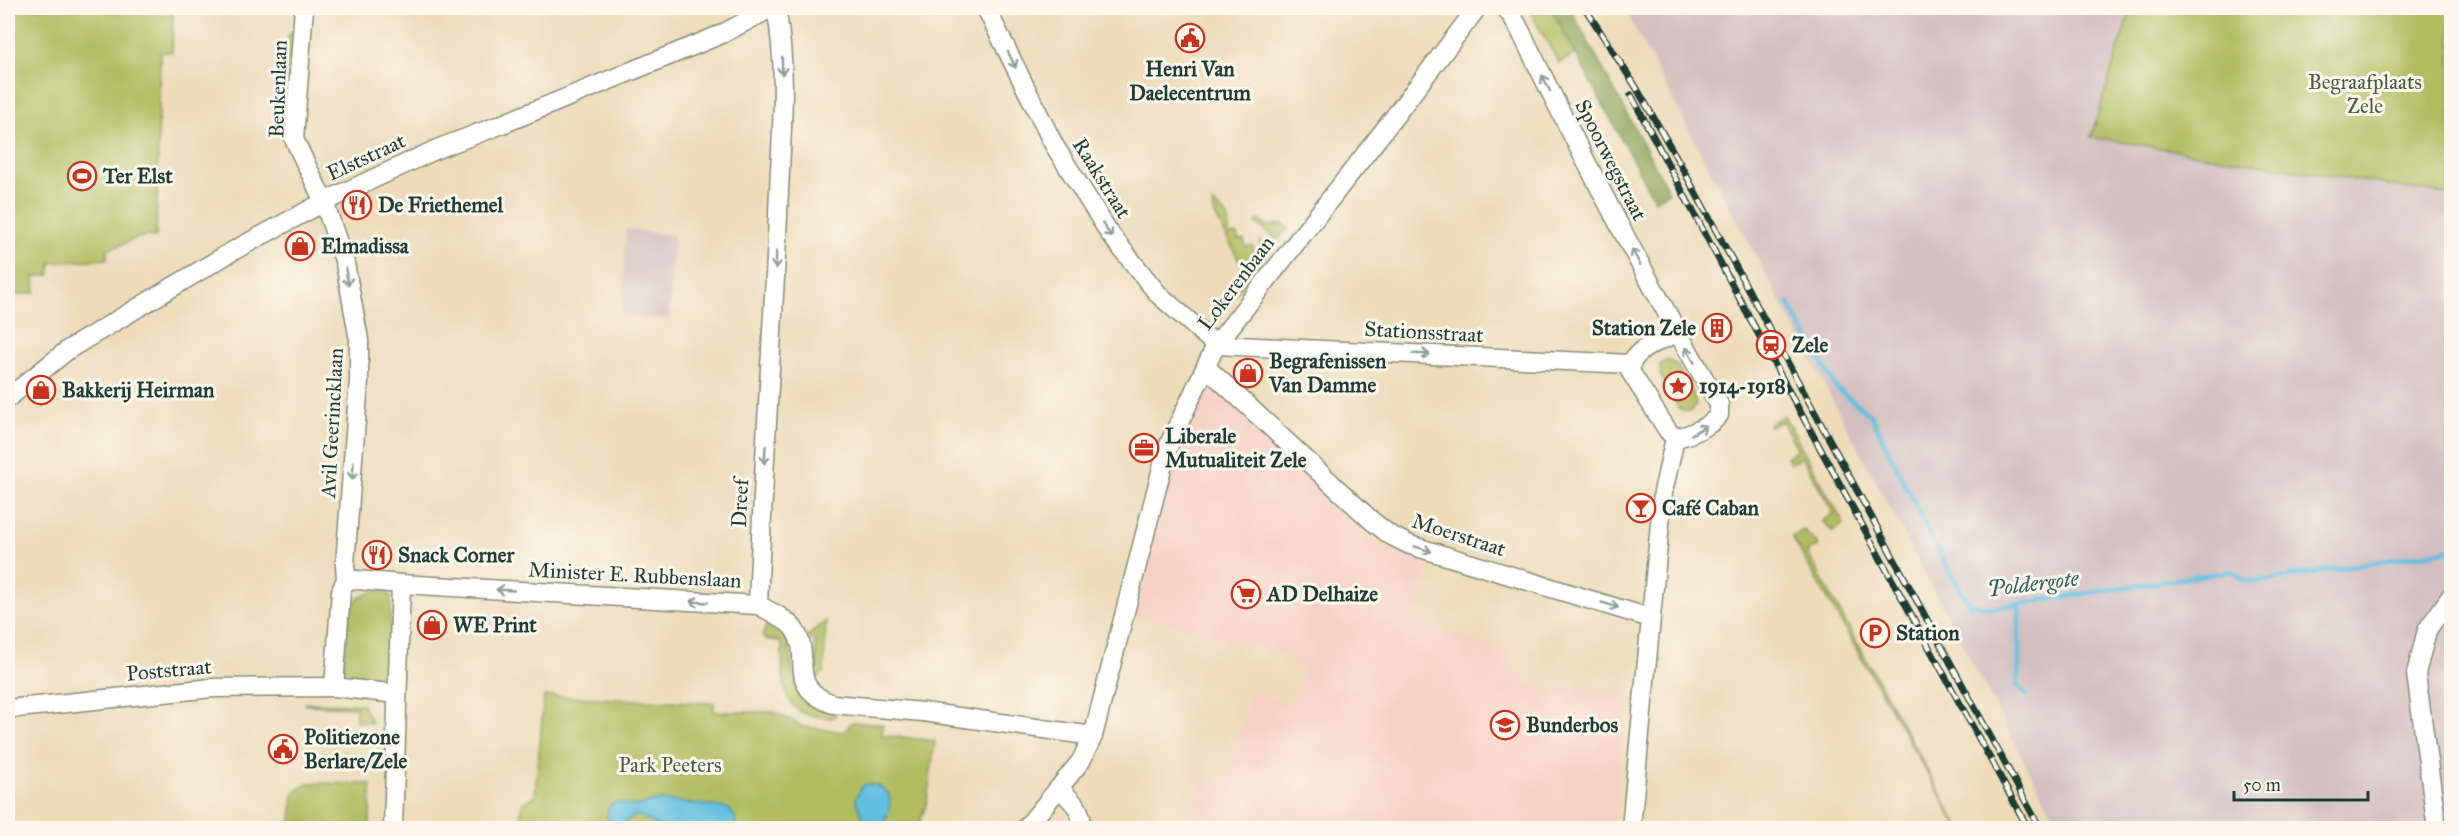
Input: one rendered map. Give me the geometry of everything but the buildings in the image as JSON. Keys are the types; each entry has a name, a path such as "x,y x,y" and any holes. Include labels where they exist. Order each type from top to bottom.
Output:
{"street":[{"name":"Beukenlaan","path":"304,8 294,139 324,202"},
{"name":"Elststraat","path":"8,398 69,349 231,252 324,202 437,148 500,125 722,34 771,8"},
{"name":"Dreef","path":"758,605 762,495 772,352 782,98 782,36 776,8"},
{"name":"Raakstraat","path":"986,8 1054,145 1110,234 1158,294 1216,345"},
{"name":"Lokerenbaan","path":"1026,828 1081,761 1093,736 1170,442 1216,345 1477,8"},
{"name":"Spoorwegstraat","path":"1506,8 1513,15 1588,169 1677,333 1719,404 1719,416 1715,420 1688,436 1675,438"},
{"name":"Avil Geerincklaan","path":"324,202 345,263 359,340 359,381 345,564 346,579 341,591 334,687"},
{"path":"1631,828 1663,492 1675,438 1668,432 1630,371 1630,364 1634,356 1677,333"},
{"name":"Stationsstraat","path":"1216,345 1630,364"},
{"name":"Moerstraat","path":"1206,368 1390,535 1410,545 1650,618"},
{"path":"346,579 401,584 393,828"},
{"name":"Minister E. Rubbenslaan","path":"401,584 758,605"},
{"path":"2437,828 2416,674 2427,630 2451,595"},
{"path":"758,605 794,629 800,642 801,664 806,685 813,694 832,704 923,712 1093,736"},
{"path":"334,687 397,694"},
{"name":"Poststraat","path":"8,709 212,688 334,687"},
{"path":"1060,789 1079,810 1082,820 1081,828"}],"shaded area":[{"path":"1624,8 2131,8 2092,137 2451,195 2451,828 2060,828"},
{"path":"626,229 674,235 669,319 622,316"},
{"path":"1218,390 1351,517 1373,544 1430,560 1412,622 1504,649 1502,652 1511,656 1506,667 1543,691 1549,691 1555,687 1555,683 1627,692 1614,828 1189,828 1202,777 1227,782 1251,692 1293,704 1303,671 1291,657 1136,615 1180,451 1206,392"}],"green space":[{"name":"Ter Elst","path":"8,8 173,9 172,52 160,52 156,237 135,238 107,249 107,259 51,263 50,275 34,277 35,293 8,296"},
{"path":"1528,8 1551,8 1576,54 1559,63"},
{"path":"1551,8 1570,8 1669,192 1654,200"},
{"name":"Begraafplaats Zele","path":"2131,8 2451,8 2451,195 2091,137"},
{"path":"295,29 287,126 280,126 288,36"},
{"path":"1212,203 1227,215 1230,235 1237,234 1238,240 1244,240 1246,247 1253,246 1254,254 1260,253 1260,241 1271,249 1221,312 1216,314 1212,311 1217,310 1246,273 1215,215"},
{"path":"1259,220 1267,226 1284,224 1288,228 1278,240 1256,223"},
{"path":"1667,360 1676,364 1695,399 1696,406 1691,411 1679,409 1660,374 1660,365"},
{"path":"1784,415 1844,524 1832,531 1822,521 1834,514 1802,457 1790,463 1786,457 1798,450 1782,421 1770,427 1769,424"},
{"path":"1804,530 1819,545 1807,552 1959,828 1792,537"},
{"path":"375,591 388,593 391,597 389,664 382,674 372,679 347,679 343,673 349,612 359,597"},
{"path":"826,621 824,672 817,678 813,677 812,673 817,669 815,641 807,636"},
{"path":"769,624 783,630 787,636 793,674 803,697 812,704 835,712 836,715 832,718 809,715 800,711 793,704 788,696 783,676 782,646 779,641 765,639 762,636"},
{"name":"Park Peeters","path":"544,696 714,703 714,712 774,712 804,727 844,732 852,722 883,724 882,735 935,741 927,801 918,828 520,828 522,804 535,796"},
{"path":"305,703 362,704 372,723 356,722 356,707 305,705"},
{"path":"308,783 371,784 370,828 290,828 294,793"}],"water":[{"path":"868,784 879,786 889,794 890,805 883,828 866,828 858,806 856,798 862,786"},
{"path":"660,800 729,809 735,817 736,828 698,826 697,828 663,828 637,815 620,825 612,823 607,817 608,808 615,802 637,806"}],"waterway":[{"name":"Poldergote","path":"1788,303 1836,388 1871,415 1938,551 1969,604 1991,608 2232,571 2244,580 2256,582 2450,550"},
{"path":"2019,603 2018,687 2026,695"}],"railway":[{"path":"1585,8 1636,87 1679,162 2040,828"},
{"path":"1631,95 1785,384 2028,828"}],"place":[{"name":"Henri Van Daelecentrum","path":"1190,38"},
{"name":"Ter Elst","path":"82,176"},
{"name":"De Friethemel","path":"357,205"},
{"name":"Elmadissa","path":"300,246"},
{"name":"Station Zele","path":"1717,328"},
{"name":"Zele","path":"1771,345"},
{"name":"Begrafenissen Van Damme","path":"1248,373"},
{"name":"1914-1918","path":"1678,386"},
{"name":"Bakkerij Heirman","path":"41,390"},
{"name":"Liberale Mutualiteit Zele","path":"1144,448"},
{"name":"Café Caban","path":"1641,508"},
{"name":"Snack Corner","path":"377,555"},
{"name":"AD Delhaize","path":"1246,594"},
{"name":"WE Print","path":"432,625"},
{"name":"Station","path":"1875,633"},
{"name":"Bunderbos","path":"1505,725"},
{"name":"Politiezone Berlare/Zele","path":"283,749"}]}
